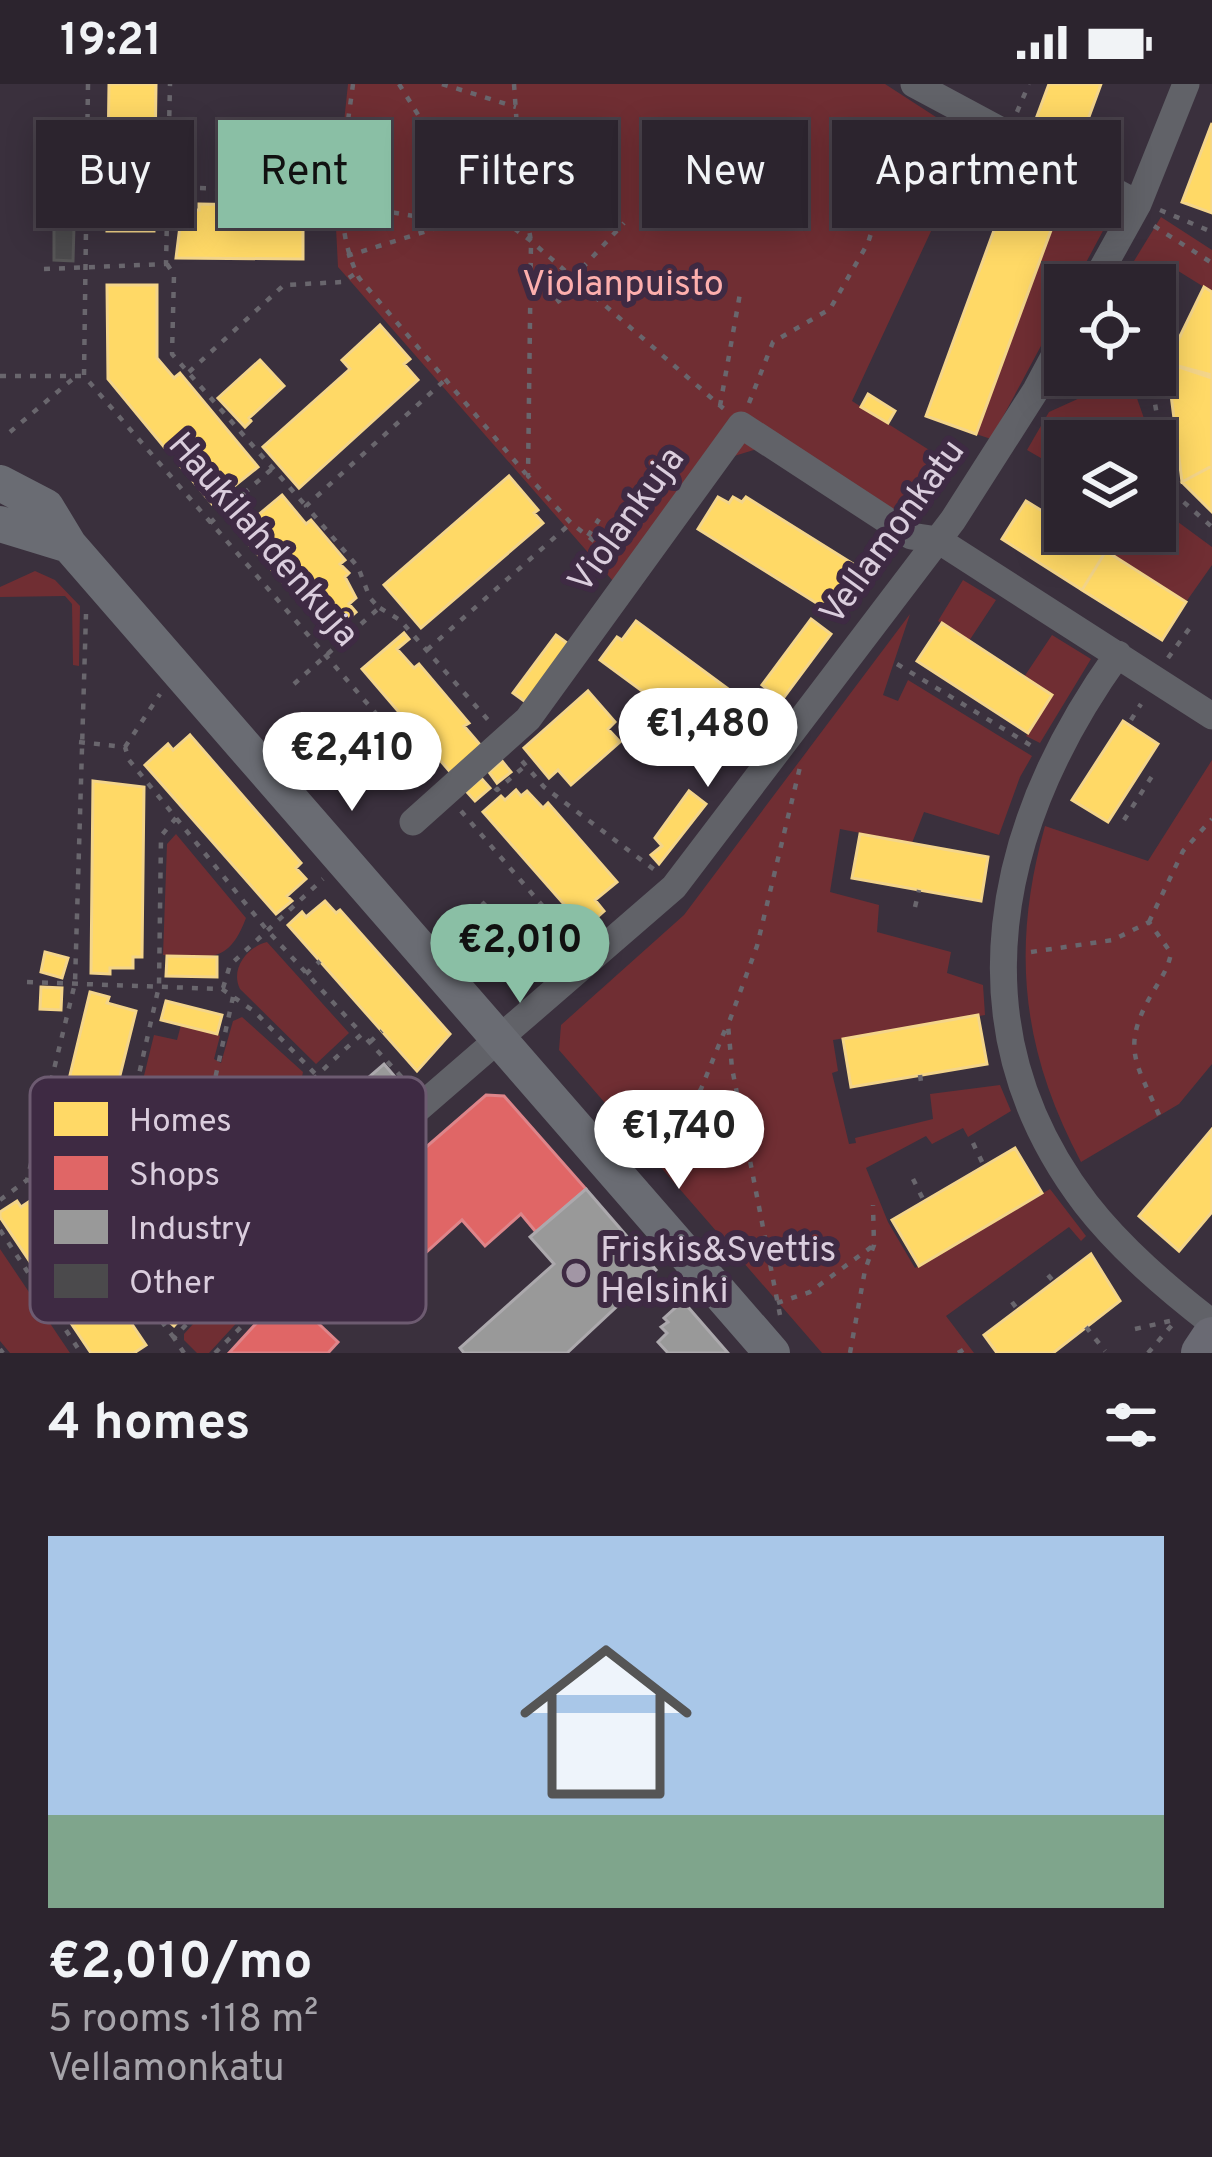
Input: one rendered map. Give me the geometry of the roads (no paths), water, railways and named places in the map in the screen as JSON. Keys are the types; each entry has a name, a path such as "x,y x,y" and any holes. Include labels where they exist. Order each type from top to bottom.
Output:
{"street":[{"path":"914,84 1149,213"},
{"path":"1109,264 1149,213 1186,84"},
{"name":"Vellamonkatu","path":"426,1102 674,887 938,540 1044,375"},
{"name":"Violankuja","path":"413,822 528,718 636,574 731,415 911,536 938,540"},
{"path":"0,483 46,507 69,545 772,1353"},
{"path":"0,524 69,545"},
{"path":"938,540 1212,716"},
{"path":"1118,654 1052,763 1025,825 1011,875 1004,983 1018,1064 1062,1167 1105,1227 1212,1323"}],"place":[{"name":"Friskis&Svettis Helsinki","path":"576,1273"}],"park label":[{"name":"Violanpuisto","path":"623,286"}]}
